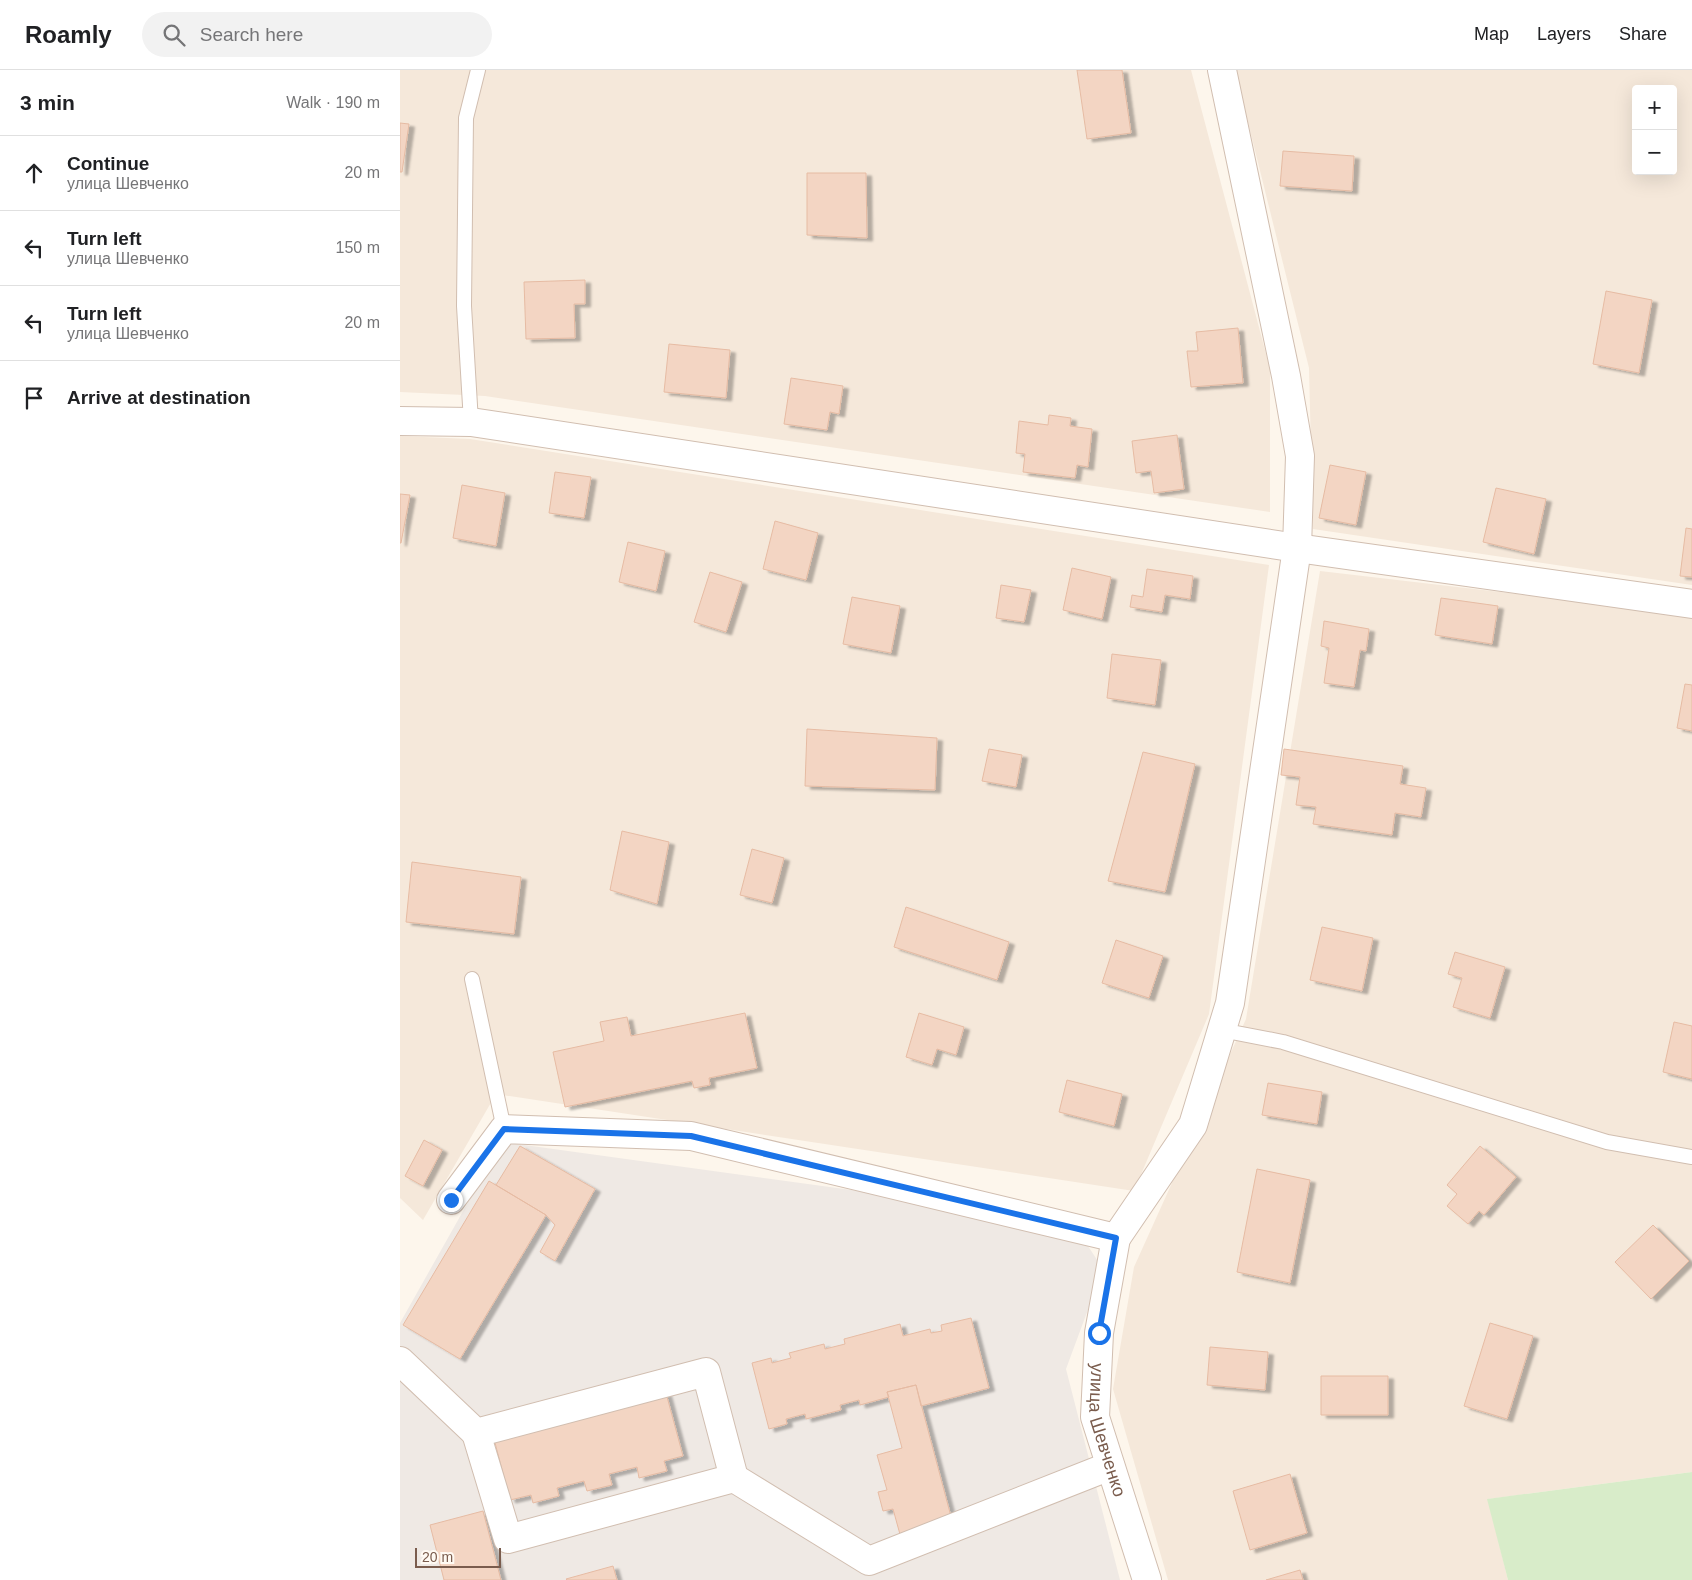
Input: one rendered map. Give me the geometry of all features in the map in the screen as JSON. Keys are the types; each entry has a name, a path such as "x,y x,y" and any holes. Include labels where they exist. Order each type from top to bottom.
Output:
{"street":[{"path":"451,1200 504,1129 691,1136 1116,1238 1193,1125 1230,1004 1297,548 1300,456 1286,376 1222,70"},
{"path":"400,421 471,422 1297,548 1692,604"},
{"name":"улица Шевченко","path":"1116,1238 1099,1333 1095,1417 1147,1580"},
{"path":"400,1361 476,1433 508,1539 734,1478"},
{"path":"476,1433 706,1372 734,1478 869,1562 1110,1466"}],"lane":[{"path":"471,422 464,306 466,118 478,70"},
{"path":"472,979 504,1129"},
{"path":"1221,1030 1283,1042 1607,1142 1692,1158"}],"shaded area":[{"path":"400,70 1191,70 1270,369 1270,512 485,396 400,392"},
{"path":"1235,70 1692,70 1692,585 1313,529 1309,368"},
{"path":"400,436 470,439 1269,565 1209,1014 1134,1191 496,1094 423,1220 400,1198"},
{"path":"1320,571 1671,612 1692,617 1692,1472 1488,1499 1508,1580 1168,1580 1113,1389 1134,1267 1246,1019"},
{"path":"502,1142 1071,1220 1103,1269 1066,1369 1120,1580 400,1580 400,1323"}],"green space":[{"path":"1692,1472 1692,1580 1508,1580 1487,1499"}],"building":[{"path":"1077,70 1122,70 1131,133 1087,139"},
{"path":"400,123 409,124 402,172 400,172"},
{"path":"1283,151 1354,156 1352,191 1280,186"},
{"path":"807,173 866,173 867,238 807,235"},
{"path":"585,280 585,304 574,304 575,338 526,339 524,282"},
{"path":"1606,291 1652,300 1639,373 1593,364"},
{"path":"1238,328 1243,383 1191,387 1187,351 1198,351 1196,332"},
{"path":"669,344 730,350 726,398 664,392"},
{"path":"791,378 843,386 839,414 830,412 827,430 784,424"},
{"path":"1049,415 1071,418 1070,426 1092,429 1088,467 1077,465 1075,478 1023,472 1025,454 1016,453 1019,421 1048,425"},
{"path":"1177,435 1184,489 1154,493 1151,471 1136,473 1132,441"},
{"path":"1330,465 1366,472 1356,525 1319,518"},
{"path":"555,472 591,477 584,518 549,513"},
{"path":"462,485 505,493 496,546 453,538"},
{"path":"1496,488 1546,499 1534,554 1483,542"},
{"path":"400,494 410,495 401,543 400,543"},
{"path":"775,521 818,533 806,580 763,569"},
{"path":"1686,528 1692,529 1692,577 1680,576"},
{"path":"628,542 665,551 656,591 619,582"},
{"path":"1072,568 1111,577 1102,619 1063,610"},
{"path":"1147,569 1193,576 1190,599 1165,595 1162,612 1130,607 1132,595 1143,597"},
{"path":"710,572 742,582 726,632 694,622"},
{"path":"1001,585 1031,590 1024,622 996,618"},
{"path":"852,597 900,606 891,653 843,644"},
{"path":"1441,598 1498,606 1492,644 1435,635"},
{"path":"1324,621 1369,629 1366,651 1360,650 1354,687 1324,683 1329,648 1321,646"},
{"path":"1112,654 1161,660 1155,705 1107,698"},
{"path":"1685,684 1692,685 1692,731 1677,728"},
{"path":"807,729 937,738 935,790 805,786"},
{"path":"989,749 1022,755 1016,787 982,781"},
{"path":"1284,749 1403,766 1400,784 1426,788 1421,817 1395,813 1392,835 1313,824 1316,807 1296,805 1300,777 1281,775"},
{"path":"1143,752 1195,764 1165,892 1108,881"},
{"path":"622,831 669,842 657,904 610,890"},
{"path":"752,849 784,858 772,903 740,895"},
{"path":"412,862 521,877 514,934 406,922"},
{"path":"906,907 1009,942 997,980 894,947"},
{"path":"1322,927 1373,938 1362,991 1310,980"},
{"path":"1116,940 1163,956 1149,998 1102,983"},
{"path":"1455,952 1505,967 1490,1018 1453,1007 1462,978 1448,974"},
{"path":"745,1013 757,1068 709,1078 710,1085 694,1088 692,1081 565,1107 553,1052 604,1041 600,1022 627,1017 631,1036"},
{"path":"919,1013 964,1027 956,1055 937,1049 932,1065 906,1057"},
{"path":"1674,1022 1692,1026 1692,1079 1663,1072"},
{"path":"1067,1080 1122,1094 1114,1126 1059,1112"},
{"path":"1268,1083 1322,1092 1317,1124 1262,1115"},
{"path":"424,1140 442,1150 423,1186 405,1176"},
{"path":"520,1146 595,1189 555,1261 540,1252 555,1225 546,1215 496,1185"},
{"path":"1480,1146 1516,1177 1484,1215 1479,1211 1468,1224 1447,1206 1457,1194 1447,1185"},
{"path":"1257,1169 1310,1180 1290,1283 1237,1272"},
{"path":"489,1181 546,1215 460,1359 403,1325"},
{"path":"1653,1225 1689,1261 1651,1299 1615,1262"},
{"path":"971,1318 989,1388 921,1406 916,1385 887,1392 889,1397 860,1405 859,1400 840,1405 841,1410 806,1419 805,1414 786,1419 787,1424 769,1429 752,1363 771,1358 772,1363 791,1358 789,1353 824,1344 825,1349 845,1344 844,1339 900,1324 903,1336 930,1329 931,1333 942,1331 941,1325"},
{"path":"1490,1323 1533,1336 1507,1419 1464,1406"},
{"path":"1210,1347 1268,1352 1265,1390 1207,1385"},
{"path":"1321,1376 1388,1376 1388,1415 1321,1415"},
{"path":"916,1385 953,1524 901,1538 893,1509 883,1511 878,1492 887,1490 877,1455 902,1448 887,1392"},
{"path":"666,1393 683,1456 664,1461 667,1471 639,1478 637,1467 609,1474 612,1485 587,1491 584,1481 557,1488 559,1496 533,1503 531,1495 510,1500 494,1439"},
{"path":"1290,1474 1307,1533 1250,1550 1233,1491"},
{"path":"483,1511 501,1580 444,1580 430,1525"},
{"path":"613,1566 617,1580 566,1579"},
{"path":"1300,1570 1303,1580 1266,1580"}],"route":[{"path":"451,1200 504,1129 691,1136 1116,1238 1099,1333"}]}
